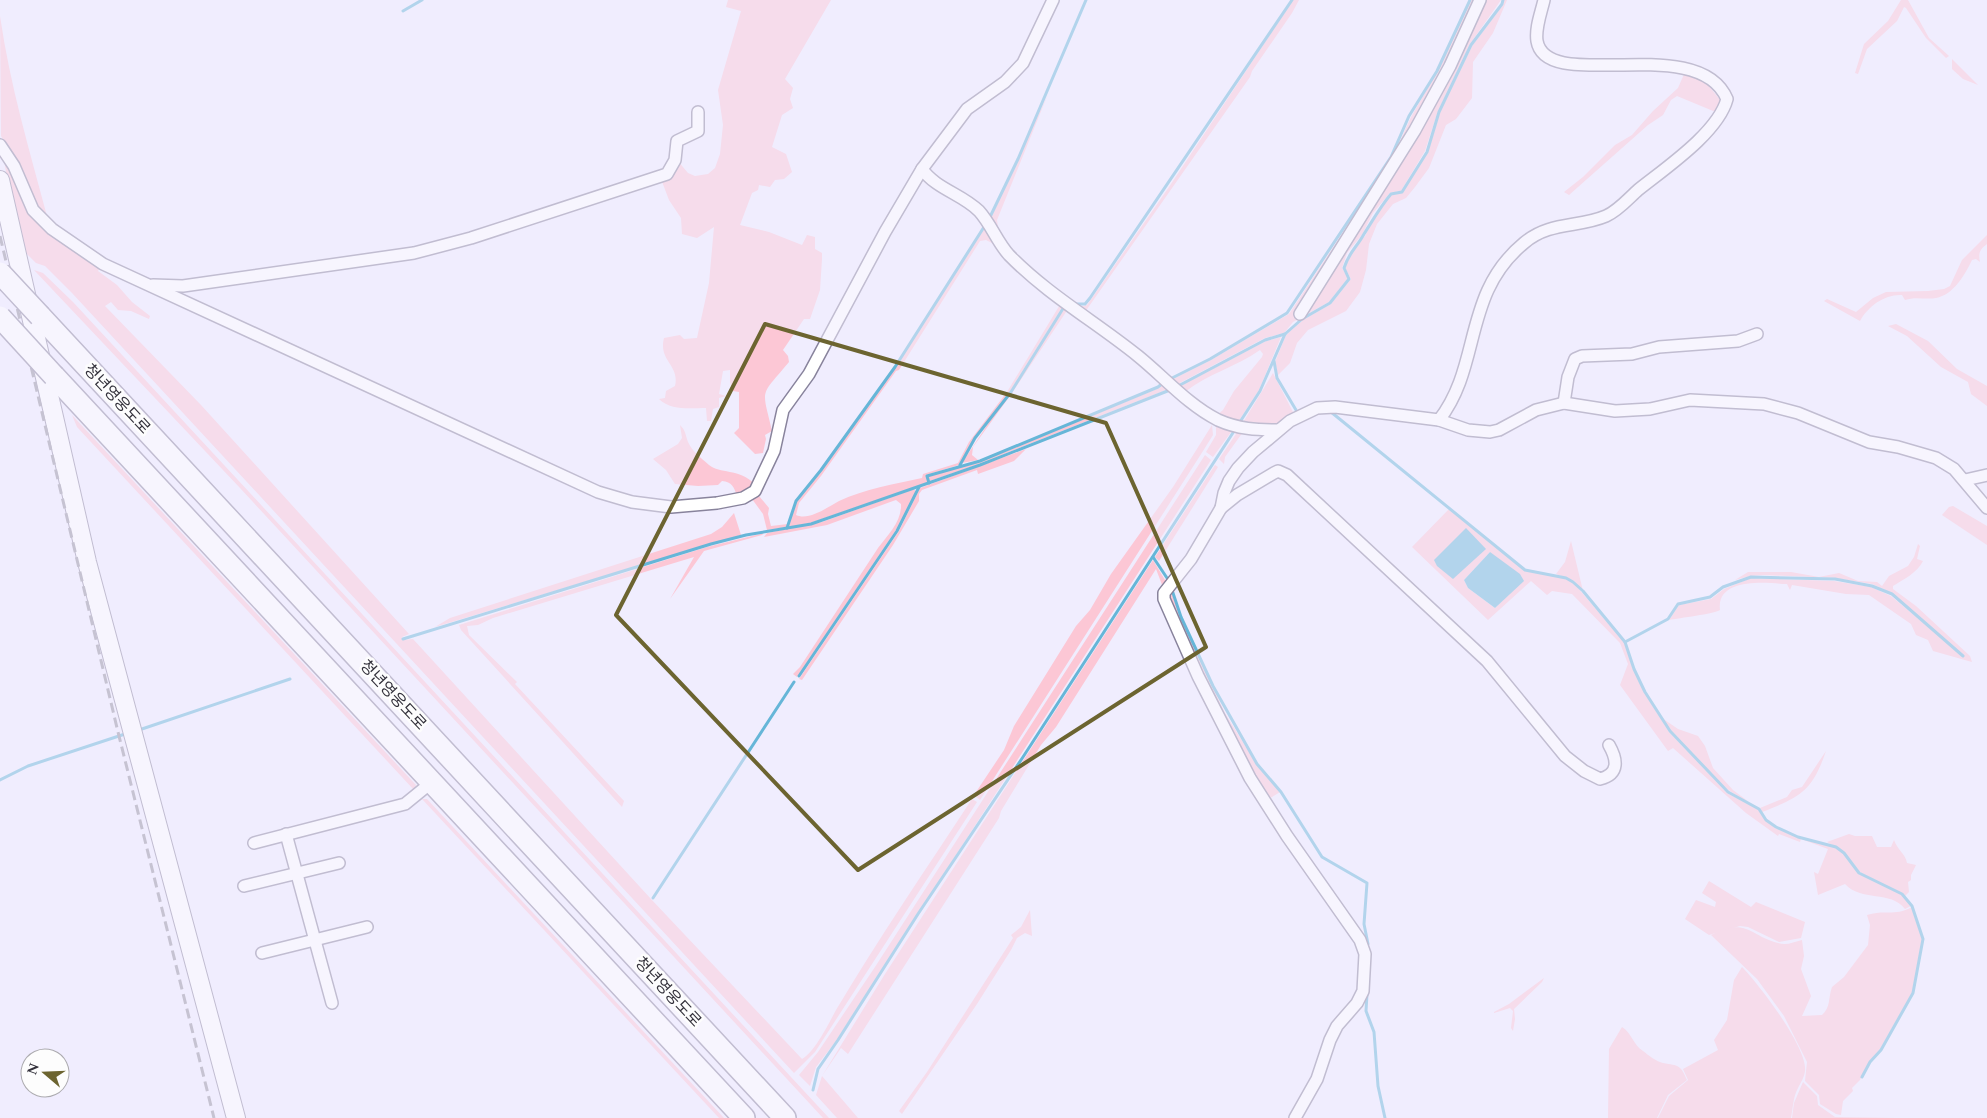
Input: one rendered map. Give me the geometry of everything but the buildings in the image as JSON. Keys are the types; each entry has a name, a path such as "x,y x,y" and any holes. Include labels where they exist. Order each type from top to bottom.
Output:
{"highway":[{"name":"청년영웅도로","path":"0,273 785,1118"},
{"name":"청년영웅도로","path":"0,318 744,1118"}],"main road":[{"path":"0,180 88,562 236,1118"}],"street":[{"path":"0,145 14,166 33,210 52,229 103,264 591,489 654,506 717,503 743,498 755,491 774,451 783,410 809,374 885,232 922,169 967,109 1005,82 1023,63 1053,0"},
{"path":"1300,314 1415,130 1450,66 1480,0"},
{"path":"1439,420 1448,408 1461,376 1483,297 1494,277 1513,253 1540,232 1608,216 1689,149 1714,123 1726,105 1727,99 1718,85 1707,76 1695,70 1650,64 1569,65 1555,62 1545,55 1537,43 1537,30 1544,0"},
{"path":"149,285 184,286 367,261 414,253 471,238 667,174 675,160 677,141 698,131 698,112"},
{"path":"922,169 928,178 971,204 981,213 1008,254 1021,266 1080,314 1137,355 1209,415 1244,429 1278,430"},
{"path":"1564,403 1568,377 1575,359 1582,356 1632,354 1659,347 1738,341 1756,334"},
{"path":"1295,1118 1317,1079 1333,1033 1357,1003 1363,991 1365,954 1360,940 1287,836 1250,778 1167,608 1164,593 1191,559 1221,508 1224,493 1238,468 1278,430 1304,413 1317,408 1335,407 1439,420 1468,430 1490,432 1499,430 1536,410 1564,403 1615,412 1650,409 1690,400 1764,404 1798,413 1870,442 1898,447 1936,458 1954,469 1987,508"},
{"path":"1221,508 1274,473 1278,472 1287,475 1487,662 1565,756 1584,771 1600,779 1611,774 1616,764 1616,757 1609,745"},
{"path":"1965,480 1987,475"},
{"path":"254,843 405,804 432,782"},
{"path":"286,834 332,1003"},
{"path":"244,886 339,863"},
{"path":"262,953 367,927"}],"highlighted area":[{"path":"765,324 1106,423 1206,647 858,870 616,615"}],"shaded area":[{"path":"728,0 831,0 785,79 793,88 790,99 793,108 782,115 772,147 786,154 792,172 784,179 775,180 770,187 759,185 758,190 752,193 740,225 769,232 802,245 807,235 815,237 815,249 822,253 820,290 810,319 804,319 783,350 788,356 789,362 768,388 765,399 772,431 765,435 763,453 755,454 734,433 739,428 739,392 733,391 730,382 730,370 723,371 719,394 726,396 719,398 719,407 713,409 711,421 707,421 706,408 675,407 659,399 665,398 666,391 675,386 676,379 675,373 664,352 664,338 680,335 684,339 697,338 709,283 714,227 697,238 682,234 681,218 669,200 661,179 677,160 688,173 695,176 708,174 715,168 720,154 723,125 718,90 741,11 726,7"},
{"path":"1293,0 1299,0 1252,71 1250,77 1085,312 1080,307 1087,305 1169,187"},
{"path":"1471,0 1477,0 1449,66 1412,131 1298,313 1301,315 1310,302 1418,130 1453,65 1482,0 1501,0 1470,44 1438,111 1425,151 1401,191 1390,193 1373,213 1362,235 1347,253 1342,268 1348,278 1329,302 1293,322 1284,333 1265,338 1176,385 1171,380 1211,360 1289,314 1392,158 1411,117 1438,70"},
{"path":"1504,0 1507,0 1493,33 1473,62 1472,98 1456,119 1446,125 1429,168 1415,187 1406,198 1393,204 1377,224 1369,244 1366,270 1360,292 1346,311 1308,330 1297,343 1290,363 1278,375 1275,362 1286,335 1303,320 1331,304 1351,279 1345,268 1349,254 1365,236 1376,214 1391,195 1402,193 1428,152 1440,112 1472,46 1503,5"},
{"path":"1901,0 1908,0 1929,38 1949,56 1946,58 1926,38 1904,7 1897,21 1867,49 1858,74 1855,73 1864,44 1888,21"},
{"path":"0,16 15,93 48,220 37,209 1,136"},
{"path":"1952,59 1978,85 1963,79 1952,69"},
{"path":"1685,72 1704,80 1721,101 1718,113 1677,96 1671,100 1663,115 1648,125 1569,195 1564,192 1583,177 1615,145 1632,135 1653,111 1678,88"},
{"path":"1048,94 997,220 999,234 990,220"},
{"path":"4,160 11,168 21,194 100,267 98,271 117,285 132,302 150,316 149,319 131,311 118,310 111,302 105,306 201,405 409,634 402,637 404,640 413,639 651,899 802,1059 817,1044 869,956 972,799 977,802 815,1052 794,1073 72,293 45,266 36,263 19,246"},
{"path":"985,227 996,245 986,240 980,241 899,370 896,371 821,476 799,503 796,515 812,515 859,493 922,478 923,474 958,463 969,442 1007,392 1061,303 1063,306 1010,391 970,445 959,465 926,475 928,482 918,486 810,523 788,527 797,501 896,367"},
{"path":"1987,235 1987,244 1979,254 1980,262 1976,259 1972,260 1958,284 1942,296 1905,300 1902,295 1889,297 1872,306 1860,321 1824,301 1827,299 1856,312 1873,298 1886,292 1944,289 1950,286 1962,260"},
{"path":"34,270 43,273 73,302 829,1118 823,1118 240,488"},
{"path":"1064,309 1068,309 1012,393 973,447 972,455 978,460 962,463"},
{"path":"1896,324 1928,341 1957,369 1987,386 1987,406 1971,394 1968,382 1941,367 1907,336 1888,326"},
{"path":"1281,337 1259,390 1238,422 1216,416 1223,410 1234,391 1262,357 1263,354 1260,350 1203,380 1185,392 1178,387 1266,341"},
{"path":"1273,373 1294,414 1279,425 1242,424"},
{"path":"1165,383 1171,388 979,464 930,481 928,476 980,462 1159,388"},
{"path":"789,410 776,459 759,496 769,508 768,514 771,526 788,524 787,527 767,530 763,514 752,499"},
{"path":"72,415 416,785 414,790 77,427"},
{"path":"680,425 692,448 709,465 718,470 736,473 755,484 737,496 735,490 728,482 722,481 718,485 698,486 675,484 666,470 653,459 678,444 682,438"},
{"path":"1212,425 1213,435 980,800 974,795 1004,750 1014,726 1076,626 1090,610 1111,574 1173,487"},
{"path":"1216,425 1234,428 1213,457 1206,452 1216,435"},
{"path":"1238,431 1243,432 1225,457 1224,464 1219,459"},
{"path":"1026,449 1014,461 978,474 977,470 922,490 919,494 919,501 893,545 802,680 799,679 899,531 920,488"},
{"path":"1205,455 1211,460 836,1041 816,1067 810,1086 799,1075 818,1052 875,967"},
{"path":"1215,465 1218,467 1159,561 1155,557"},
{"path":"914,489 916,492 896,530 797,677 793,674 800,667 878,548 894,528 901,510 901,504 896,500 827,525 764,537 767,533 822,522"},
{"path":"1953,506 1987,526 1987,545 1942,515 1949,507"},
{"path":"1450,508 1525,571 1555,575 1573,582 1624,642 1633,669 1644,692 1669,732 1727,793 1758,809 1765,820 1775,828 1798,837 1835,847 1843,853 1859,873 1902,895 1911,906 1905,909 1899,903 1892,900 1859,893 1845,884 1818,895 1814,872 1818,874 1828,849 1801,839 1800,842 1779,834 1778,836 1746,813 1673,748 1668,751 1620,685 1628,664 1620,643 1572,594 1552,591 1547,595 1531,581 1488,620 1412,547","holes":["1490,552 1503,600 1495,608 1468,588 1464,580"]},
{"path":"734,513 741,535 435,627 450,618 711,534 722,527"},
{"path":"764,533 704,551 670,599 694,557 493,618 478,625 467,626 469,635 517,682 515,684 624,801 622,807 461,630 459,625 707,547"},
{"path":"1571,541 1583,591 1574,581 1556,574 1565,562"},
{"path":"1918,544 1920,546 1917,559 1923,561 1914,572 1893,586 1893,589 1916,606 1970,656 1972,662 1933,651 1928,640 1916,635 1911,624 1869,595 1846,594 1792,585 1790,590 1787,584 1753,583 1733,588 1725,593 1721,600 1720,610 1669,620 1679,605 1711,599 1724,589 1751,578 1834,581 1871,587 1891,596 1968,660 1892,593 1872,584 1835,578 1764,575 1735,580 1748,572 1791,572 1819,577 1839,573 1858,581 1877,582 1882,586 1889,576 1908,566 1914,557"},
{"path":"1153,560 1168,585 1164,590 1156,569 1056,727 1041,745 1001,811 999,818 848,1054 841,1048 822,1076 885,974"},
{"path":"1168,590 1171,590 1180,617 1225,713 1257,765 1280,792 1267,800 1169,607"},
{"path":"1662,718 1678,729 1698,736 1705,746 1713,768 1733,790 1749,802 1724,787 1712,777 1679,742"},
{"path":"1826,751 1815,776 1803,791 1786,802 1762,812 1760,808 1787,797 1792,790 1802,787"},
{"path":"422,799 427,799 724,1118 719,1118"},
{"path":"1849,834 1872,836 1877,847 1891,847 1894,840 1907,863 1916,865 1911,875 1911,880 1908,882 1909,892 1905,896 1860,872 1844,852 1827,842"},
{"path":"1709,881 1751,907 1756,902 1805,922 1801,938 1779,942 1748,927 1740,926 1709,935 1685,919 1696,900 1715,907 1716,902 1702,893"},
{"path":"1912,907 1923,939 1912,993 1880,1049 1869,1062 1860,1080 1852,1088 1853,1091 1843,1101 1841,1115 1836,1114 1820,1104 1819,1095 1805,1081 1807,1062 1784,1016 1757,979 1711,935 1723,930 1740,928 1747,929 1768,940 1781,944 1802,940 1804,956 1801,969 1811,996 1802,1016 1822,1015 1828,1006 1832,987 1844,977 1868,945 1870,925 1867,915 1900,912"},
{"path":"1030,910 1032,936 1025,933 1017,938 977,1004 902,1114 899,1111 927,1072 1013,938 1011,935 1021,927"},
{"path":"1742,967 1781,1016 1799,1047 1804,1061 1805,1073 1796,1091 1791,1118 1658,1118 1669,1096 1688,1080 1683,1069 1718,1050 1714,1040 1727,1020 1734,980"},
{"path":"1544,978 1514,1009 1513,1031 1511,1028 1513,1011 1510,1008 1494,1012 1509,1004"},
{"path":"1622,1027 1640,1048 1658,1061 1676,1065 1683,1071 1687,1080 1668,1095 1657,1118 1608,1118 1609,1049"},
{"path":"822,1076 858,1118 837,1118 816,1095"},
{"path":"1803,1082 1817,1096 1818,1105 1835,1117 1895,1118 1792,1118 1794,1103"}],"water":[{"path":"1466,528 1486,549 1453,579 1437,566 1434,560"},
{"path":"1490,552 1520,574 1524,581 1495,608 1468,588 1464,580"}],"waterway":[{"path":"403,11 422,0"},
{"path":"989,219 1018,159 1086,0"},
{"path":"1075,304 1085,304 1090,298 1292,0"},
{"path":"1172,378 1210,359 1287,313 1391,157 1409,116 1437,71 1470,0"},
{"path":"813,1090 818,1069 1260,391 1285,334 1302,319 1330,303 1349,279 1344,268 1348,258 1383,204 1391,194 1402,192 1427,152 1439,112 1471,45 1502,4 1503,0"},
{"path":"787,528 796,501 821,470 895,367 984,227"},
{"path":"960,465 975,438 1011,392 1064,307"},
{"path":"1180,385 1265,340 1285,334"},
{"path":"1274,361 1277,378 1296,410"},
{"path":"929,483 927,476 980,461 1158,387 1163,383"},
{"path":"403,639 711,544 746,535 811,524 980,465 1170,390"},
{"path":"1331,412 1525,570 1566,578 1583,591 1625,642 1634,669 1645,692 1670,731 1728,792 1759,809 1766,820 1776,827 1798,837 1836,847 1844,853 1859,873 1902,894 1912,906 1923,939 1913,993 1881,1050 1870,1062 1862,1077"},
{"path":"799,676 897,531 919,487"},
{"path":"1153,557 1169,581"},
{"path":"1625,642 1668,619 1678,604 1710,597 1723,587 1751,577 1835,579 1872,586 1892,594 1963,656"},
{"path":"1172,590 1181,617 1213,686 1257,764 1281,792 1322,857 1367,883 1364,924 1368,944"},
{"path":"139,730 290,679"},
{"path":"653,898 794,682"},
{"path":"0,780 28,766 128,733"},
{"path":"1367,994 1366,1011 1374,1032 1378,1086 1385,1118"}],"railway":[{"path":"0,236 118,732 214,1118"}]}
